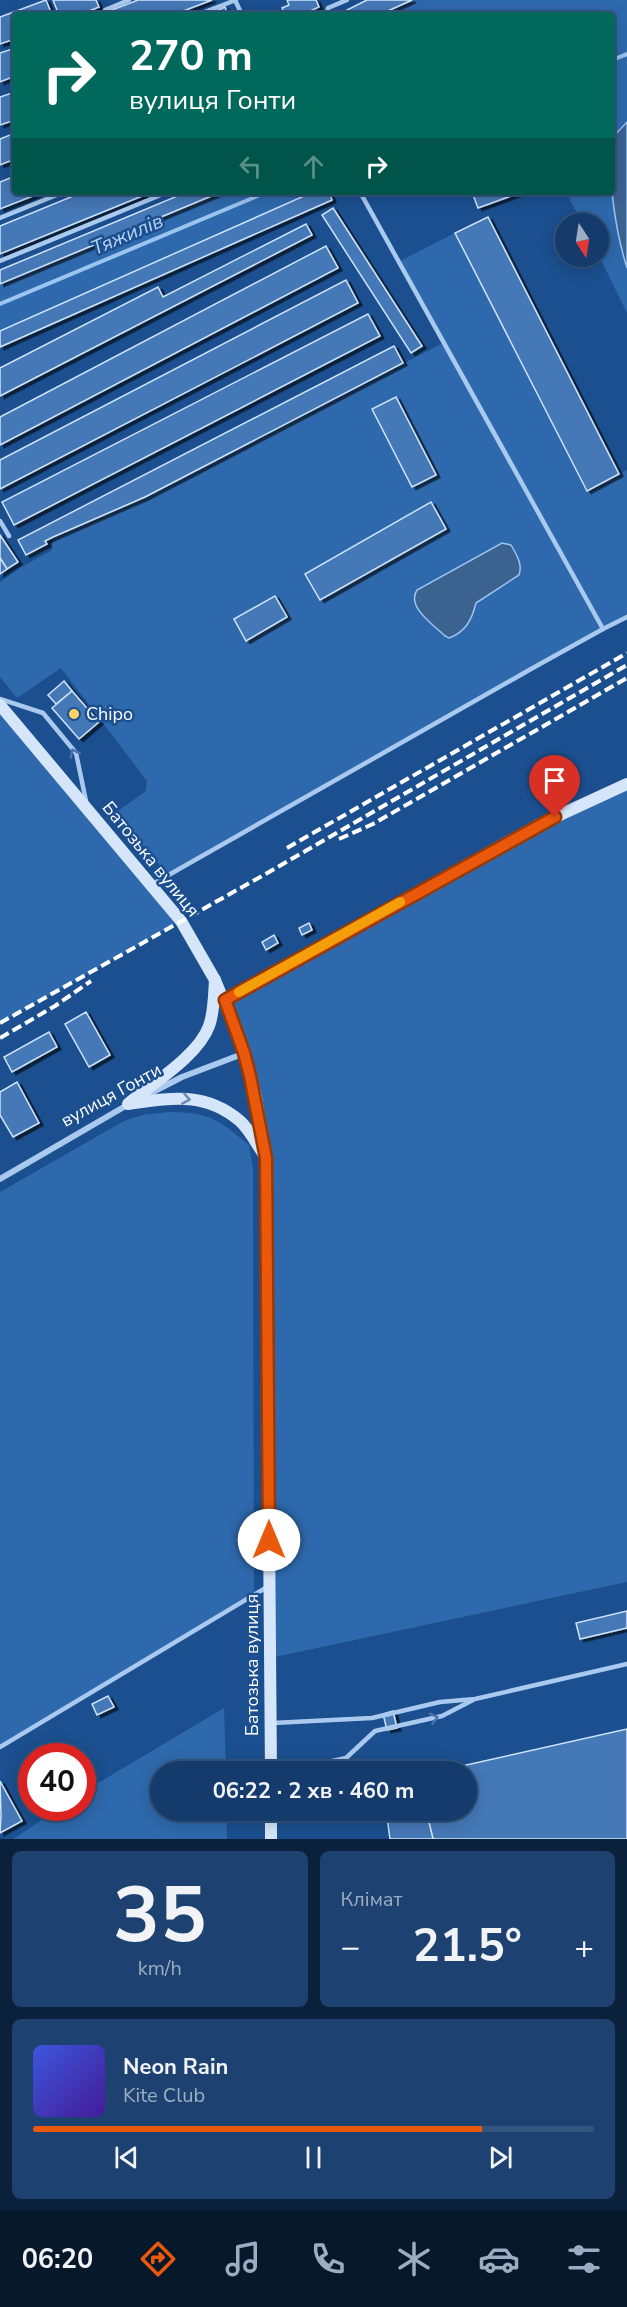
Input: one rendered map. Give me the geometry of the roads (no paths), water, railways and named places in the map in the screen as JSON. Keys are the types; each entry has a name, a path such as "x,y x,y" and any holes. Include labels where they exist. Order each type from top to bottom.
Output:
{"street":[{"name":"Батозька вулиця","path":"0,705 181,921 225,1000 244,1053 256,1098 266,1158 271,1761"},
{"path":"225,1000 538,825 627,784"},
{"path":"128,1104 182,1060 205,1036 210,1024 215,980"},
{"name":"вулиця Гонти","path":"0,1179 128,1104 182,1077 244,1053"},
{"path":"128,1104 176,1097 207,1102 242,1123 266,1158"},
{"path":"271,1821 271,1839"}],"lane":[{"path":"105,10 129,0"},
{"path":"204,12 236,0"},
{"path":"326,0 327,12"},
{"path":"328,8 347,0"},
{"path":"0,218 57,195"},
{"path":"0,261 161,195"},
{"path":"362,195 603,629"},
{"path":"0,521 9,536"},
{"path":"151,885 520,674 627,617"},
{"path":"0,699 43,713 76,753 88,810"},
{"path":"0,1747 270,1586"},
{"path":"270,1723 372,1718 440,1702 475,1699 627,1664"},
{"path":"332,1761 346,1758 375,1731 442,1716 475,1699"},
{"path":"372,1718 375,1731"}],"waterway":[{"name":"Тяжилів","path":"615,59 627,54"},
{"name":"Тяжилів","path":"0,304 260,195"}],"railway":[{"path":"287,848 627,653"},
{"path":"0,1023 269,872 627,665"},
{"path":"339,839 373,824 627,678"},
{"path":"0,1038 55,1006 91,981"}],"place":[{"name":"Chipo","path":"74,714"}]}
